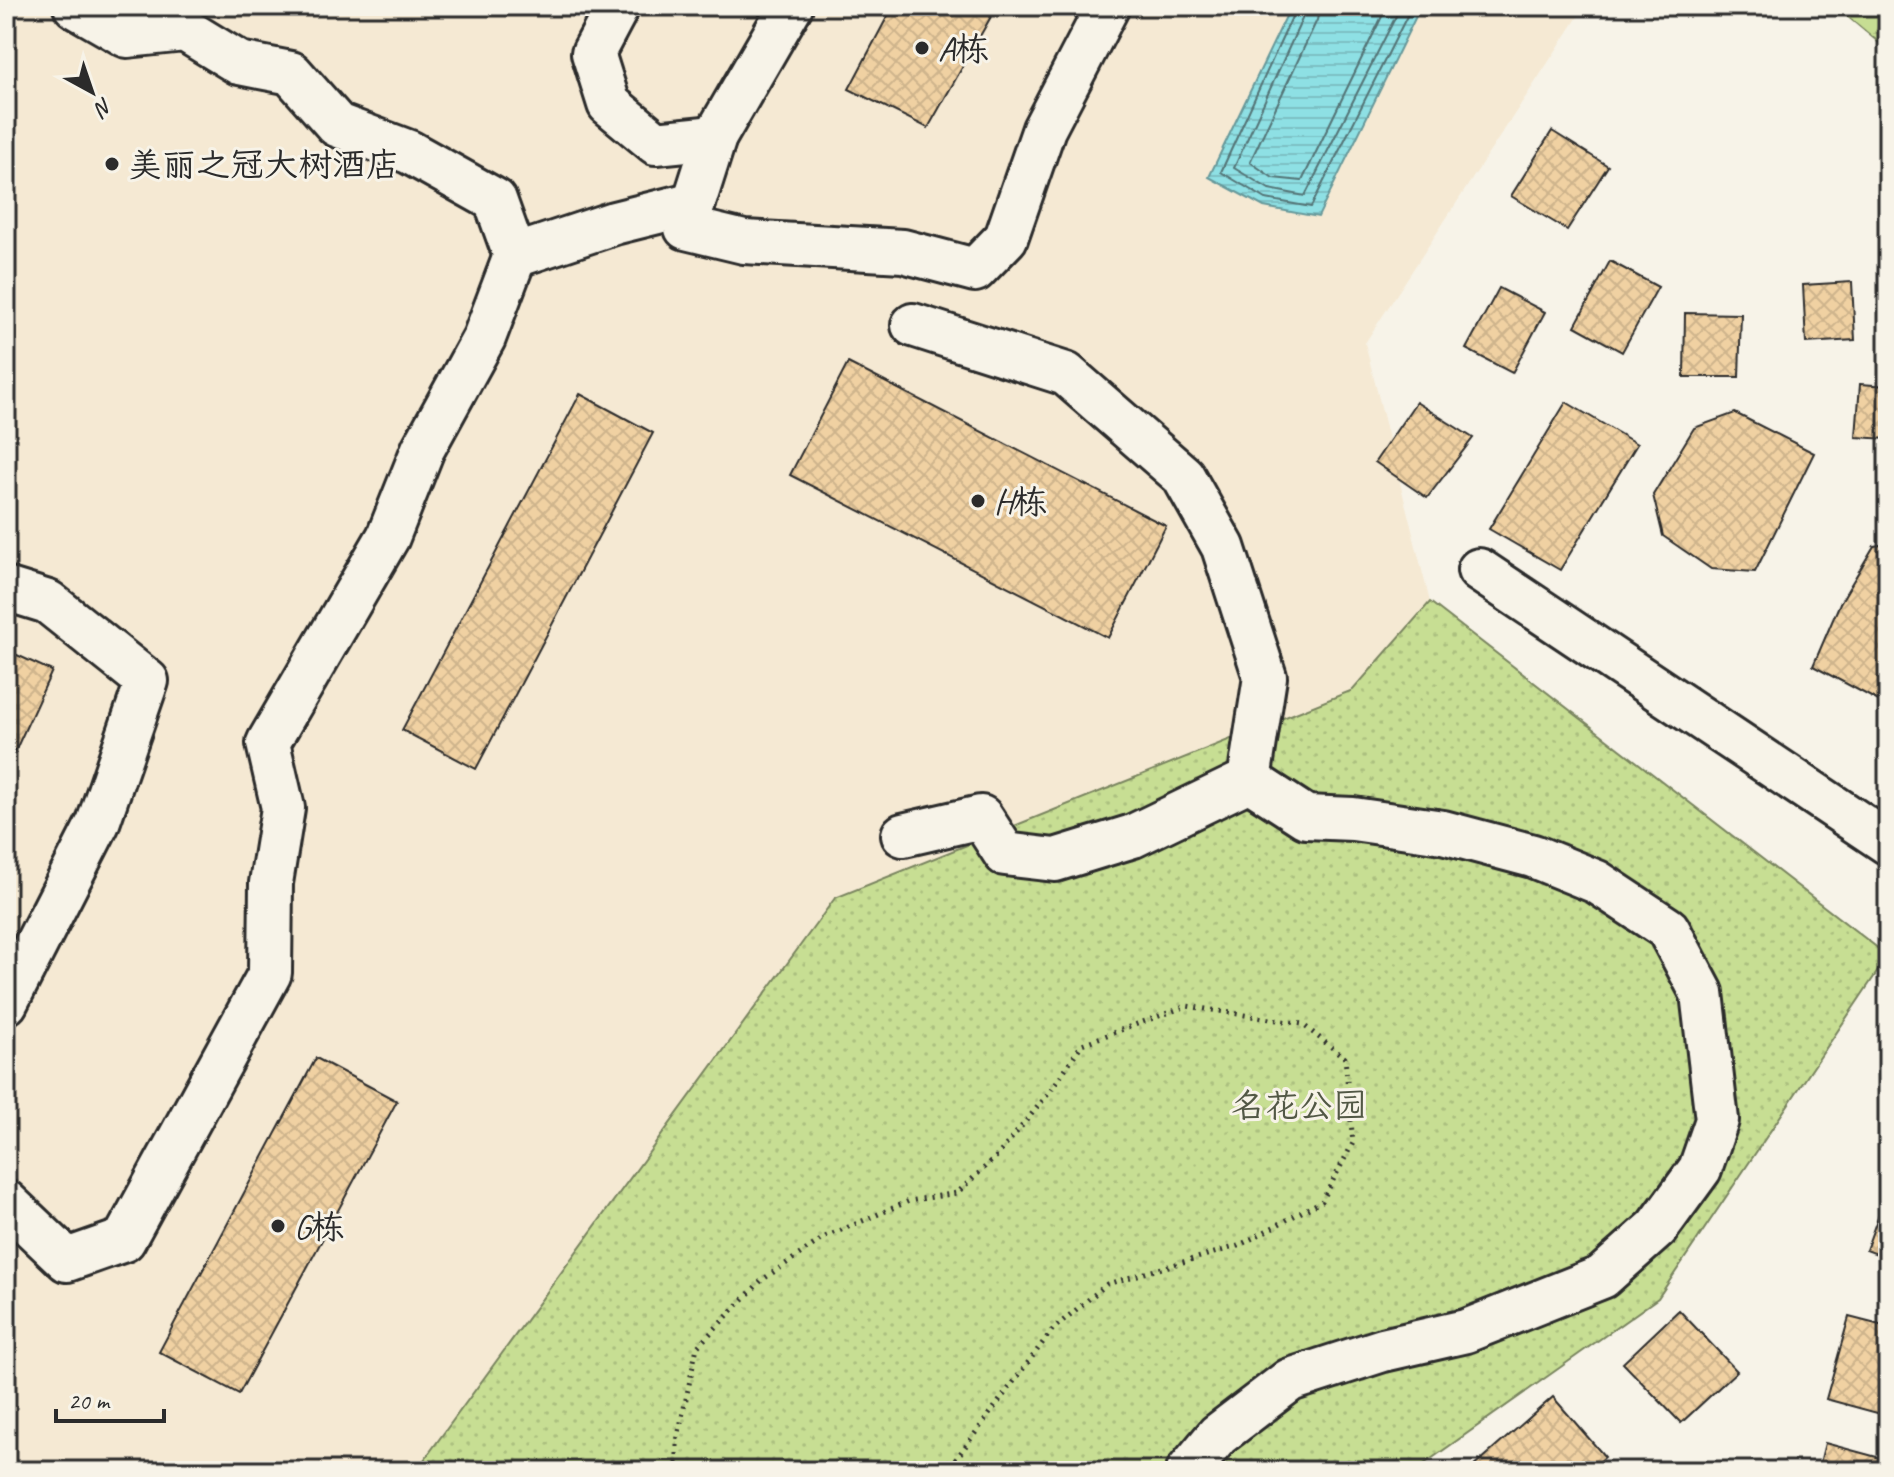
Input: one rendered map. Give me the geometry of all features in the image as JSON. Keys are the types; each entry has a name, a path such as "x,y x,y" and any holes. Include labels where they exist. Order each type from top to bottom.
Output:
{"street":[{"path":"6,1202 67,1260 124,1240 206,1096 270,973 271,883 283,808 268,743 388,537 423,449 484,338 515,256 495,200 409,152 337,125 291,73 239,63 185,30 127,36 75,6"},
{"path":"618,6 593,53 609,104 656,143 715,137"},
{"path":"791,6 715,137 686,228 744,242 903,251 975,270 1006,238 1044,129 1108,6"},
{"path":"515,256 614,223 694,203"},
{"path":"913,325 1066,374 1183,476 1223,547 1265,677 1249,780"},
{"path":"1479,570 1888,843"},
{"path":"6,589 48,602 147,681 98,823 6,1003"},
{"path":"903,835 981,817 1005,854 1055,860 1133,836 1249,780"},
{"path":"1188,1471 1218,1435 1290,1380 1383,1350 1466,1331 1602,1277 1657,1228 1692,1181 1700,1169 1717,1120 1702,993 1668,929 1597,882 1533,856 1443,832 1353,819 1306,817 1249,780"}],"path":[{"path":"677,1471 677,1441 697,1347 762,1280 825,1237 909,1201 957,1193 997,1156 1049,1093 1082,1044 1187,1006 1302,1024 1345,1058 1353,1143 1322,1201 1238,1246 1107,1284 1053,1329 947,1471"}],"shaded area":[{"path":"6,6 1585,6 1365,343 1430,602 1353,690 835,898 416,1471 6,1471"}],"green space":[{"path":"1835,6 1888,6 1888,50"},
{"name":"名花公园","path":"1430,602 1888,956 1658,1298 1414,1471 416,1471 835,898 1353,690"}],"water":[{"path":"1291,6 1421,6 1318,217 1264,207 1209,177"}],"building":[{"name":"A栋","path":"893,6 997,6 928,128 849,89"},
{"path":"1552,131 1608,166 1567,230 1511,196"},
{"path":"1610,261 1658,287 1622,352 1575,326"},
{"path":"1852,282 1855,340 1806,343 1803,285"},
{"path":"1499,288 1545,312 1512,373 1466,349"},
{"path":"1685,313 1741,314 1739,377 1684,377"},
{"name":"H栋","path":"848,363 1166,526 1108,638 790,475"},
{"path":"1860,384 1888,386 1888,439 1856,437"},
{"path":"580,394 653,433 476,769 402,730"},
{"path":"1416,402 1473,438 1427,498 1375,462"},
{"path":"1566,402 1637,444 1560,570 1489,529"},
{"path":"1735,413 1814,453 1755,572 1711,569 1663,536 1653,495 1694,428"},
{"path":"1888,544 1888,706 1813,666 1840,603 1874,546"},
{"path":"6,650 52,671 6,771"},
{"name":"G栋","path":"316,1058 397,1101 239,1394 159,1352"},
{"path":"1888,1189 1888,1258 1866,1250"},
{"path":"1679,1310 1737,1371 1681,1423 1623,1363"},
{"path":"1849,1317 1888,1327 1888,1416 1826,1399"},
{"path":"1553,1397 1605,1457 1589,1471 1474,1471 1472,1468"},
{"path":"1825,1443 1888,1460 1888,1471 1818,1471"}],"place":[{"name":"A栋","path":"922,48"},
{"name":"美丽之冠大树酒店","path":"112,164"},
{"name":"H栋","path":"978,501"},
{"name":"G栋","path":"278,1226"}]}
